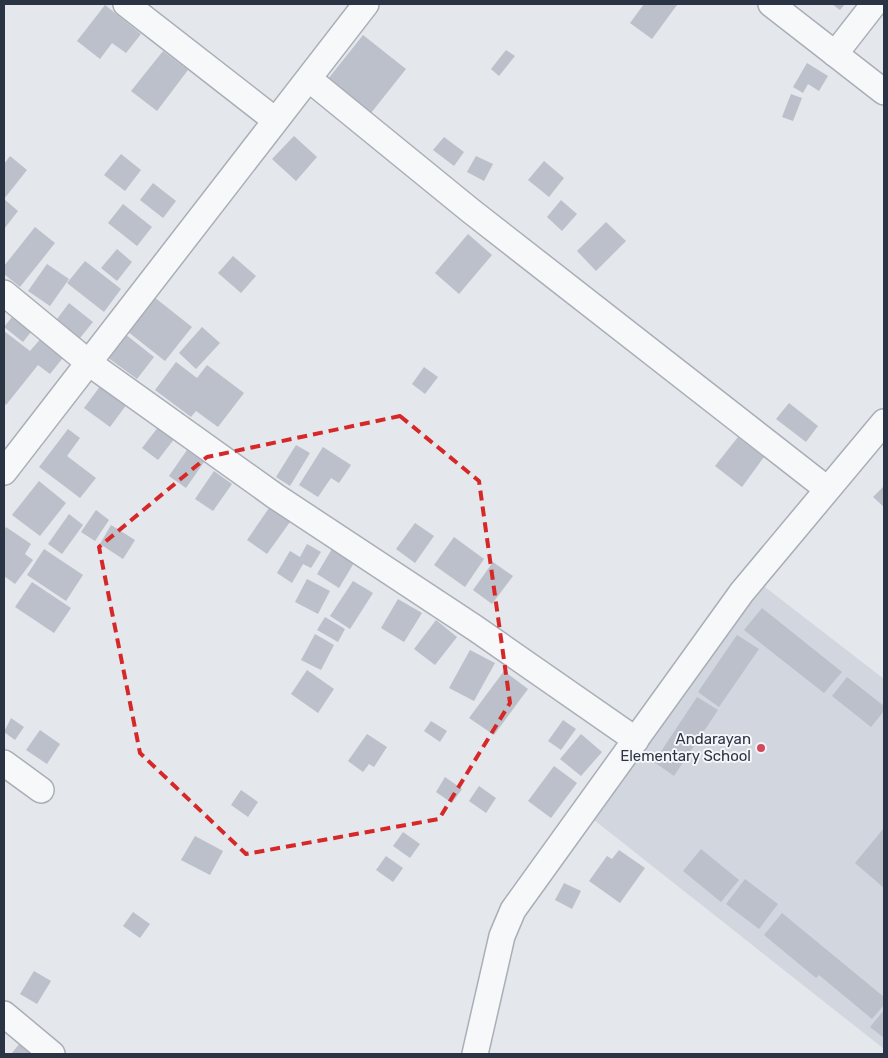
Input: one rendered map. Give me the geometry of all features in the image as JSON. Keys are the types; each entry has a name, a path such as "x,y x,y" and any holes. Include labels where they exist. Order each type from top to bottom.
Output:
{"street":[{"path":"126,4 275,120"},
{"path":"4,472 366,4"},
{"path":"771,4 884,92"},
{"path":"836,54 874,4"},
{"path":"309,79 471,211 827,489"},
{"path":"4,293 89,363 275,496 475,628 636,740"},
{"path":"475,1054 502,936 513,910 742,592 827,489 880,437"},
{"path":"4,763 41,790"},
{"path":"4,1014 52,1054"}],"highlighted area":[{"path":"400,416 479,481 510,703 439,819 246,854 140,753 99,547 207,457"}],"shaded area":[{"name":"Andarayan Elementary School","path":"756,580 884,679 884,1049 589,816"}],"building":[{"path":"644,4 677,5 652,39 630,23"},
{"path":"832,4 845,4 840,10"},
{"path":"105,5 141,34 126,53 112,43 100,59 77,41"},
{"path":"363,35 406,69 371,113 328,79"},
{"path":"506,50 515,56 499,76 491,69"},
{"path":"163,51 188,70 157,111 131,91"},
{"path":"807,63 828,76 819,91 808,84 803,93 793,87"},
{"path":"791,94 802,98 793,121 782,117"},
{"path":"294,136 317,157 296,181 272,159"},
{"path":"444,137 464,152 454,166 433,150"},
{"path":"121,154 141,170 125,191 104,175"},
{"path":"10,156 27,170 4,199 4,164"},
{"path":"476,156 493,164 484,181 467,172"},
{"path":"544,161 564,178 549,197 528,180"},
{"path":"153,183 176,201 163,218 140,200"},
{"path":"4,199 18,211 4,229"},
{"path":"561,200 577,214 562,231 547,217"},
{"path":"123,204 152,227 137,246 108,223"},
{"path":"606,222 626,241 596,271 577,251"},
{"path":"35,227 55,243 20,287 4,274 4,266"},
{"path":"468,234 492,255 459,294 435,273"},
{"path":"117,249 132,262 117,281 101,268"},
{"path":"233,256 256,276 241,293 218,273"},
{"path":"85,261 121,289 104,312 67,283"},
{"path":"47,264 69,279 50,306 28,291"},
{"path":"154,297 192,327 165,361 127,331"},
{"path":"69,303 93,322 80,338 57,319"},
{"path":"16,312 35,327 23,342 4,327"},
{"path":"202,327 220,343 196,369 179,353"},
{"path":"4,331 30,351 43,336 66,354 50,374 38,365 6,405 4,403"},
{"path":"125,334 154,357 137,379 107,357"},
{"path":"176,362 197,378 207,365 244,393 218,427 196,411 191,417 155,390"},
{"path":"424,367 438,377 425,394 412,384"},
{"path":"101,385 127,404 110,427 84,408"},
{"path":"789,403 818,426 806,442 776,419"},
{"path":"162,422 178,434 158,460 142,448"},
{"path":"68,429 80,438 67,456 96,478 80,498 39,467"},
{"path":"738,437 764,457 742,487 715,466"},
{"path":"296,445 310,453 290,486 276,477"},
{"path":"323,447 351,465 339,483 331,478 318,497 299,485"},
{"path":"187,450 204,462 186,488 169,476"},
{"path":"214,471 232,484 213,511 195,499"},
{"path":"39,481 66,503 40,536 12,515"},
{"path":"884,486 884,507 873,497"},
{"path":"269,508 290,522 267,554 247,540"},
{"path":"96,510 109,520 95,541 81,532"},
{"path":"69,514 83,525 62,554 48,544"},
{"path":"415,523 434,536 415,563 396,549"},
{"path":"111,525 135,540 123,559 100,544"},
{"path":"6,527 31,544 25,554 33,560 15,584 4,576 4,531"},
{"path":"454,537 484,559 465,587 434,565"},
{"path":"336,542 358,556 339,588 317,574"},
{"path":"307,544 321,552 311,568 303,564 292,583 277,573 290,551 300,557"},
{"path":"44,549 83,575 66,601 27,575"},
{"path":"493,562 513,576 492,604 473,590"},
{"path":"307,579 330,591 318,614 295,602"},
{"path":"353,581 373,593 350,629 330,616"},
{"path":"32,582 71,608 54,633 15,607"},
{"path":"398,599 422,613 404,642 381,628"},
{"path":"762,608 842,672 824,693 744,630"},
{"path":"325,617 345,629 338,642 317,630"},
{"path":"436,620 457,637 435,665 414,649"},
{"path":"315,634 334,645 321,670 301,660"},
{"path":"737,635 759,649 719,707 698,692"},
{"path":"470,650 495,663 474,701 449,688"},
{"path":"307,670 334,689 318,713 291,694"},
{"path":"504,671 528,689 494,735 469,718"},
{"path":"847,677 884,706 884,711 871,727 832,696"},
{"path":"697,697 718,710 674,776 654,762"},
{"path":"11,718 24,727 15,740 4,732"},
{"path":"563,720 576,729 561,750 548,741"},
{"path":"431,721 447,731 440,742 424,731"},
{"path":"40,730 60,744 47,764 26,750"},
{"path":"367,734 387,747 374,767 369,764 363,772 348,761"},
{"path":"581,734 602,752 581,776 560,759"},
{"path":"554,766 577,783 551,818 528,801"},
{"path":"445,777 462,789 452,803 436,792"},
{"path":"479,786 496,798 486,813 469,801"},
{"path":"241,790 258,802 248,817 231,805"},
{"path":"884,828 884,888 855,863"},
{"path":"403,832 420,844 410,858 393,846"},
{"path":"195,836 223,851 210,875 181,860"},
{"path":"701,849 739,880 721,902 683,871"},
{"path":"619,850 645,868 620,903 589,881 607,856 612,859"},
{"path":"386,856 403,868 393,882 376,870"},
{"path":"745,879 778,904 759,929 726,904"},
{"path":"564,883 581,891 572,909 555,900"},
{"path":"133,912 150,924 140,938 123,926"},
{"path":"782,913 884,997 884,1005 872,1019 819,975 816,978 764,935"},
{"path":"34,971 51,981 37,1004 20,994"},
{"path":"884,1010 884,1038 870,1027"},
{"path":"21,1042 36,1054 11,1054"}],"place":[{"name":"Andarayan Elementary School","path":"761,748"}]}
